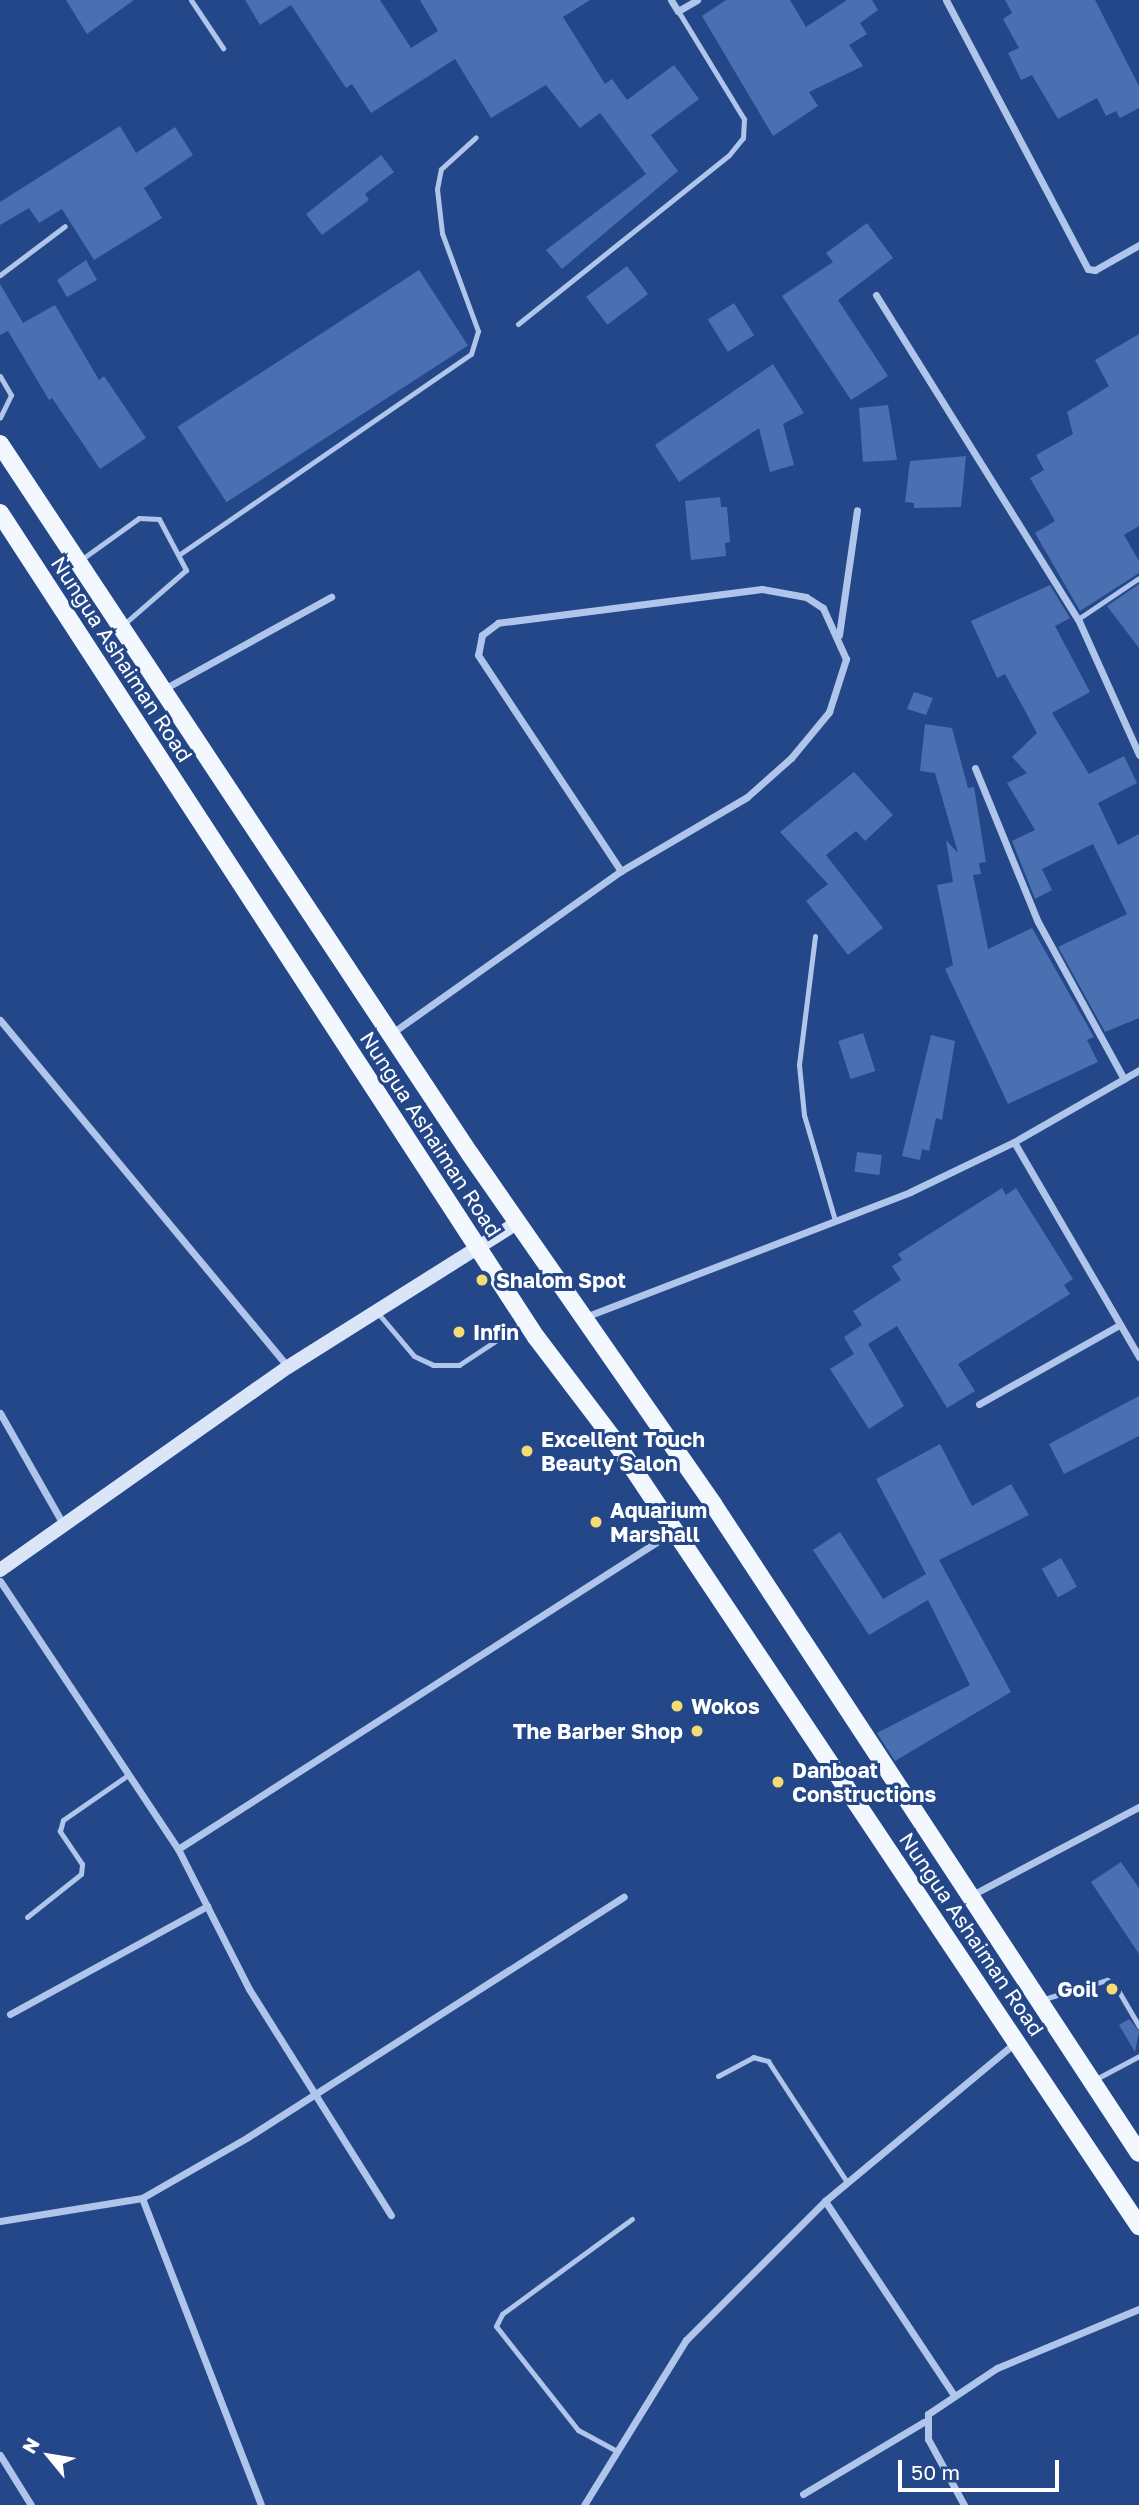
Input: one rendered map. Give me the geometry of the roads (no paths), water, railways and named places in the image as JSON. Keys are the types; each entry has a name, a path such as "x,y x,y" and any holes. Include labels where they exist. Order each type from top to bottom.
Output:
{"main road":[{"name":"Nungua Ashaiman Road","path":"0,444 119,628 517,1223 584,1317 863,1728 969,1897 1093,2081 1128,2128 1139,2153"},
{"name":"Nungua Ashaiman Road","path":"3,527 525,1321 675,1531 1139,2226"}],"street":[{"path":"671,0 678,11 697,0"},
{"path":"946,0 1088,269 1095,271 1139,245"},
{"path":"876,295 1078,619 1139,755"},
{"path":"839,636 857,510"},
{"path":"391,1034 621,870 747,797 791,758 829,712 846,659 839,636 823,608 806,597 762,589 498,623 482,635 478,655 621,870"},
{"path":"161,691 331,597"},
{"path":"975,768 1038,922 1124,1079"},
{"path":"0,1020 288,1367"},
{"path":"584,1317 910,1192 1014,1142 1139,1070"},
{"path":"1014,1142 1139,1357"},
{"path":"0,1570 288,1367 517,1223"},
{"path":"979,1404 1119,1325"},
{"path":"0,1413 63,1524"},
{"path":"178,1849 675,1531"},
{"path":"0,1581 178,1849 206,1906 312,2095 391,2215"},
{"path":"969,1897 1139,1807"},
{"path":"0,2221 142,2198 312,2095 624,1897"},
{"path":"10,2014 206,1906"},
{"path":"584,2505 615,2450 686,2340 825,2201 1016,2042"},
{"path":"142,2198 261,2505"},
{"path":"825,2201 954,2395"},
{"path":"803,2494 924,2422 954,2395 997,2368 1139,2309"},
{"path":"924,2422 964,2505"},
{"path":"0,2455 31,2505"}],"lane":[{"path":"191,0 223,48"},
{"path":"518,324 729,155 743,138 744,119 678,11"},
{"path":"180,554 471,354 478,331 442,233 437,189 441,169 476,137"},
{"path":"0,275 65,226"},
{"path":"0,376 11,395 0,418"},
{"path":"76,562 150,516 159,519 186,569 182,578 119,628"},
{"path":"1078,619 1139,578"},
{"path":"815,936 799,1065 804,1115 835,1220"},
{"path":"377,1312 414,1356 433,1365 459,1365 525,1321"},
{"path":"27,1917 81,1874 82,1864 60,1831 63,1820 128,1775"},
{"path":"1040,2000 1107,1980 1115,1985 1139,2026"},
{"path":"1093,2081 1139,2056"},
{"path":"719,2076 754,2057 768,2061 847,2182"},
{"path":"615,2450 578,2430 496,2326 502,2314 632,2219"}],"place":[{"name":"Shalom Spot","path":"482,1280"},
{"name":"Infin","path":"459,1332"},
{"name":"Excellent Touch Beauty Salon","path":"527,1451"},
{"name":"Aquarium Marshall","path":"596,1522"},
{"name":"Wokos","path":"677,1706"},
{"name":"The Barber Shop","path":"697,1731"},
{"name":"Danboat Constructions","path":"778,1782"},
{"name":"Goil","path":"1112,1989"}]}
